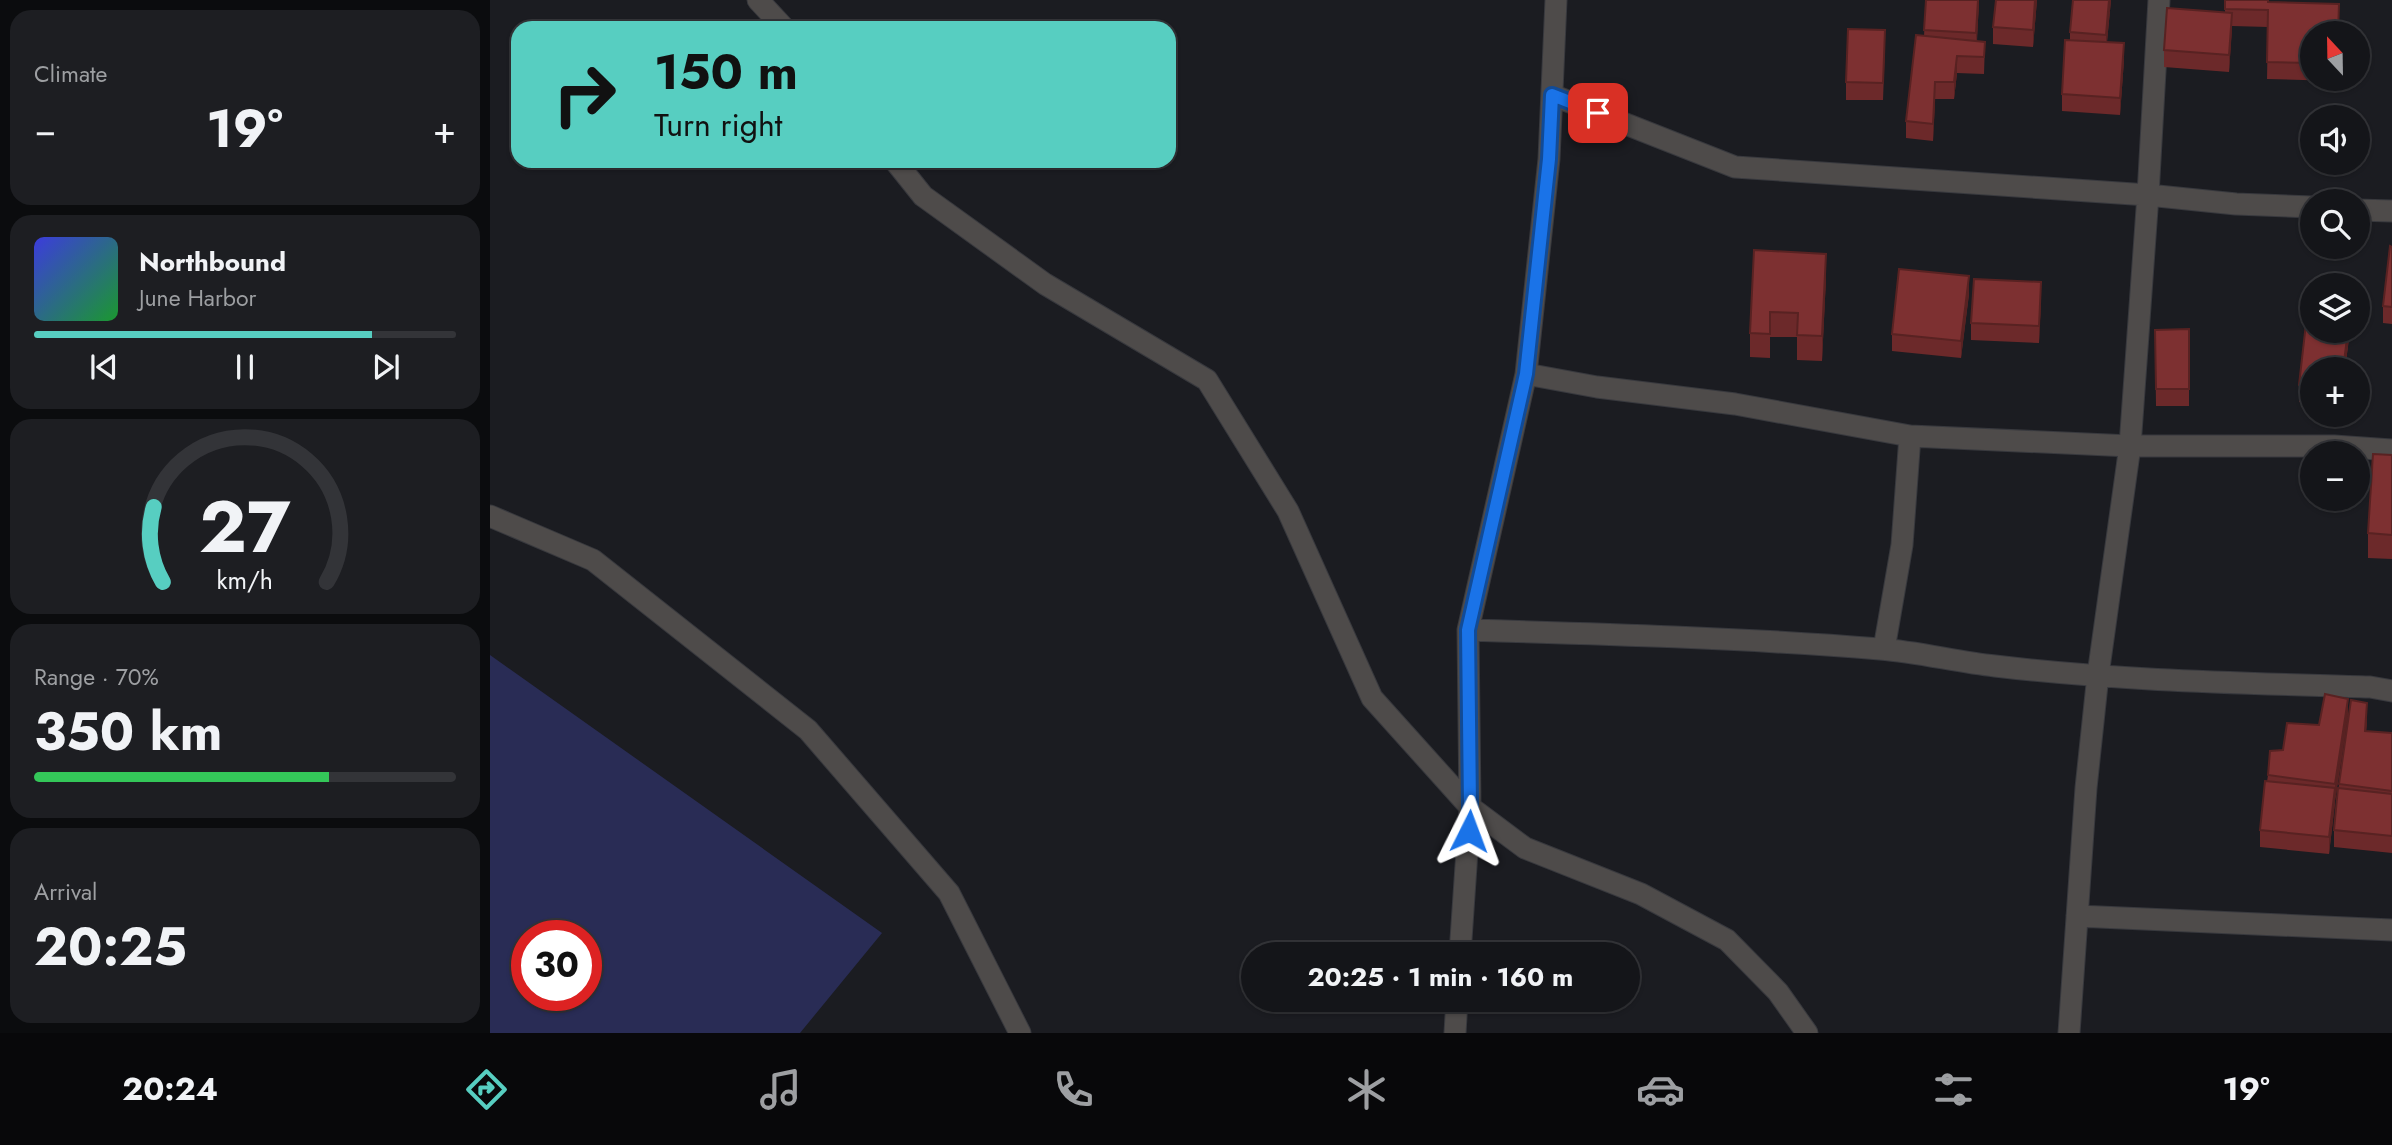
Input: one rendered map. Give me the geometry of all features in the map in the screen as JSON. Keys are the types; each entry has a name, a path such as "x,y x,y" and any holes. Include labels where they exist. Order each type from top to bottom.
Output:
{"street":[{"path":"758,0 777,21"},
{"path":"1461,942 1470,807 1468,630 1526,374 1549,159 1556,0"},
{"path":"2069,1033 2098,676 2130,446 2159,0"},
{"path":"1552,95 1735,167 2300,207"},
{"path":"901,168 923,196 1045,284 1207,380 1288,511 1372,698 1470,807 1525,848 1641,894 1727,940 1778,992 1807,1033"},
{"path":"2370,210 2392,211"},
{"path":"1526,374 1597,387 1735,404 1910,436 2130,446 2334,446 2392,450"},
{"path":"1884,649 1902,545 1910,436"},
{"path":"490,516 593,560 808,730 949,893 1020,1033"},
{"path":"1468,630 1705,638 1884,649 1994,666 2098,676 2370,687 2392,691"},
{"path":"2077,916 2392,930"},
{"path":"1455,1033 1456,1012"}],"shaded area":[{"path":"490,655 882,933 800,1033 490,1033"}],"building":[{"path":"1926,0 1978,0 1976,33 1924,30"},
{"path":"1996,0 2035,0 2033,30 1993,27"},
{"path":"2073,0 2109,0 2106,35 2070,32"},
{"path":"2225,0 2339,4 2338,21 2300,21 2300,63 2267,62 2268,10 2225,9"},
{"path":"2167,8 2232,13 2229,55 2164,50"},
{"path":"1848,29 1885,30 1883,83 1846,82"},
{"path":"1916,35 1985,42 1984,57 1957,56 1954,82 1935,82 1933,124 1906,121"},
{"path":"2065,40 2124,43 2120,98 2062,94"},
{"path":"2390,246 2392,247 2392,307 2383,306"},
{"path":"1754,250 1826,254 1822,336 1797,335 1798,313 1770,312 1770,334 1750,333"},
{"path":"1899,269 1969,276 1961,341 1892,334"},
{"path":"1974,279 2041,282 2039,326 1971,323"},
{"path":"2189,329 2189,389 2156,389 2155,330"},
{"path":"2304,343 2346,343 2345,357 2302,357"},
{"path":"2373,454 2392,455 2392,535 2368,533"},
{"path":"2325,694 2348,699 2335,784 2268,775 2270,751 2283,750 2287,723 2319,725"},
{"path":"2351,700 2367,703 2365,731 2392,733 2392,791 2339,784"},
{"path":"2265,781 2335,788 2329,837 2260,830"},
{"path":"2338,788 2392,794 2392,836 2334,830"}],"route":[{"path":"1469,831 1468,630 1526,374 1549,159 1552,95 1598,113"}]}
